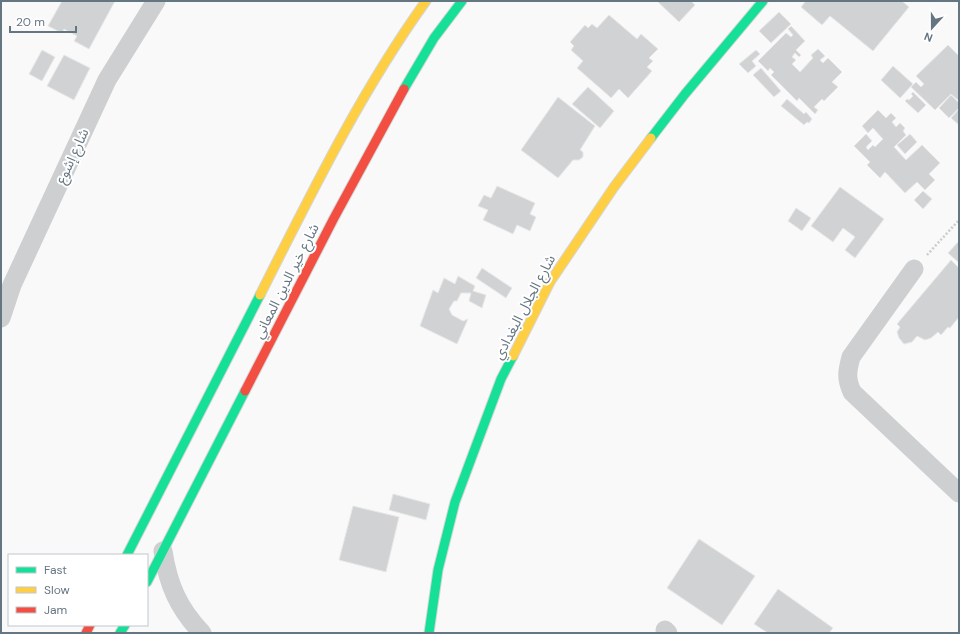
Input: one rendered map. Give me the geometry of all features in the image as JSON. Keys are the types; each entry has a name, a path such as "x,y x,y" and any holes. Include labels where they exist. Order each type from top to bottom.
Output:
{"street":[{"name":"شارع إشوع","path":"1,318 7,284 107,80 156,1"},
{"name":"شارع خير الدين المعاني","path":"128,554 306,203 388,57 412,19 426,1"},
{"name":"شارع خير الدين المعاني","path":"148,580 334,218 381,131 434,38 462,1"},
{"name":"شارع الجلال البغدادي","path":"429,633 438,570 455,502 501,379 550,282 614,187 685,94 763,1"},
{"path":"914,268 851,357 848,369 848,382 852,392 959,493"},
{"path":"163,551 166,570 172,589 181,607 192,623 202,633"}],"path":[{"path":"914,268 959,220"}],"building":[{"path":"62,1 115,1 89,49 74,41 77,36 64,29 62,33 48,26"},
{"path":"657,1 691,1 695,5 679,22"},
{"path":"806,1 902,1 909,7 873,51 830,16 822,25 801,7"},
{"path":"779,12 791,24 771,43 759,31"},
{"path":"609,15 637,39 641,34 658,49 649,58 653,61 647,67 652,71 628,98 619,89 611,98 577,68 583,61 571,50 574,46 570,42 585,25 588,28 592,24 597,28"},
{"path":"791,26 805,41 796,50 801,55 799,57 795,53 792,57 796,60 792,64 800,72 813,58 811,55 818,49 825,56 820,60 823,63 828,58 842,72 832,82 838,87 824,101 822,99 814,107 818,110 815,114 799,98 797,101 771,75 774,72 770,68 768,71 758,61 786,33 791,37 793,35 788,29"},
{"path":"948,45 959,56 959,101 951,94 935,110 911,87 916,82 921,87 924,84 916,76"},
{"path":"42,50 55,57 42,81 29,74"},
{"path":"756,50 760,54 752,61 756,66 748,73 739,64"},
{"path":"64,55 90,68 74,100 47,86"},
{"path":"893,66 913,84 900,98 881,80"},
{"path":"761,68 781,91 774,97 753,75"},
{"path":"588,87 614,111 600,128 572,104"},
{"path":"913,92 926,105 918,113 905,101 907,99 909,100 913,96 911,94"},
{"path":"951,95 959,103 959,108 949,118 939,108"},
{"path":"558,97 595,126 580,150 583,152 583,157 579,160 573,160 558,178 521,150"},
{"path":"787,99 804,114 806,112 812,119 809,123 807,122 804,125 781,106"},
{"path":"959,109 959,125 951,118"},
{"path":"878,110 886,118 891,113 896,118 892,122 896,127 900,123 905,128 903,131 906,135 894,147 906,160 922,145 940,163 929,174 935,180 925,190 917,182 905,193 885,172 880,178 867,165 870,162 854,146 866,134 872,141 866,147 868,150 873,145 875,147 883,139 873,128 868,133 862,126"},
{"path":"910,134 917,142 905,154 897,145"},
{"path":"497,186 535,203 530,214 536,217 530,231 517,225 513,234 483,220 488,210 478,206 484,195 491,198"},
{"path":"840,187 884,219 855,258 845,250 855,237 843,228 833,242 811,226"},
{"path":"923,191 932,199 923,209 914,200"},
{"path":"796,208 811,218 802,231 788,221"},
{"path":"959,241 959,262 958,262 948,253"},
{"path":"951,260 959,268 959,317 950,328 948,327 941,335 938,332 931,338 925,340 917,336 912,342 904,344 899,338 897,332 900,327 897,324"},
{"path":"482,268 512,288 506,298 476,278"},
{"path":"458,276 475,286 473,291 486,295 482,308 469,301 471,293 461,293 457,301 454,301 449,309 452,315 463,321 468,319 457,344 420,326 433,290 438,293 444,278 455,284"},
{"path":"393,494 430,504 426,520 389,510"},
{"path":"353,506 399,517 386,572 339,560"},
{"path":"699,539 755,576 722,625 667,588"},
{"path":"778,589 833,628 829,633 768,633 754,624"}],"traffic: fast":[{"path":"404,89 434,38 462,1"},
{"path":"651,138 685,94 763,1"},
{"path":"128,554 260,295"},
{"path":"429,633 438,570 455,502 501,379 513,356"},
{"path":"148,580 245,391"},
{"path":"120,633 124,626"}],"traffic: slow":[{"path":"260,295 337,145 379,72 426,1"},
{"path":"513,356 550,282 614,187 651,138"}],"traffic: jam":[{"path":"245,391 334,218 404,89"},
{"path":"86,633 90,626"}]}
